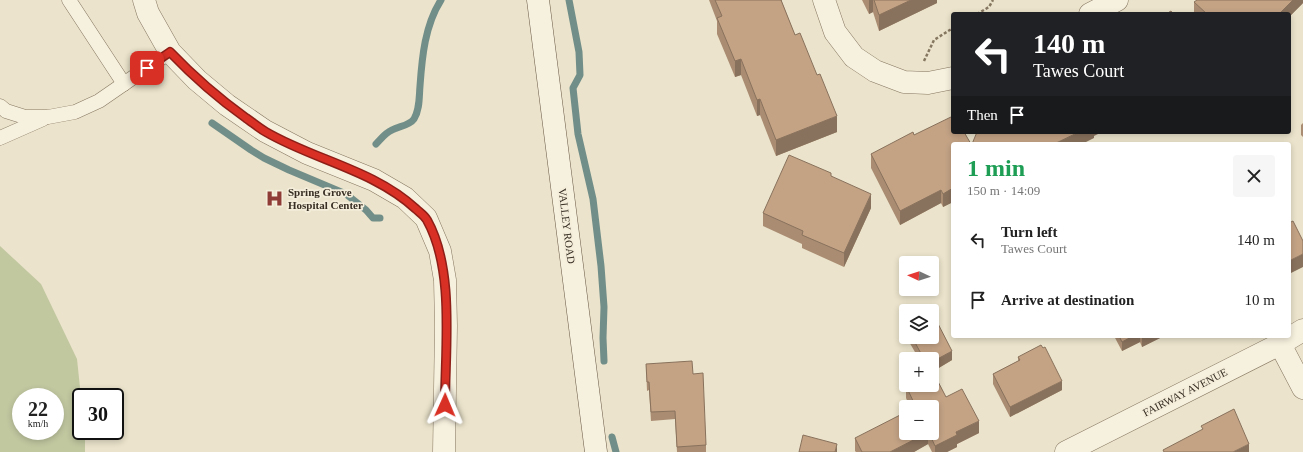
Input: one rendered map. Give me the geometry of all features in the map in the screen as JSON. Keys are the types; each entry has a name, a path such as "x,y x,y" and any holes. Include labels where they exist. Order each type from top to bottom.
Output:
{"street":[{"path":"144,0 148,13 170,52 197,80 227,104 265,131 307,153 374,180 405,198 426,218 440,251 445,280 446,326 444,452"},
{"name":"VALLEY ROAD","path":"538,0 596,452"},
{"path":"824,0 835,32 854,57 875,71 904,82 928,83 951,78"},
{"path":"1094,12 1117,0"},
{"name":"FAIRWAY AVENUE","path":"1291,337 1303,330"},
{"name":"FAIRWAY AVENUE","path":"1066,452 1290,338"},
{"path":"1280,344 1303,388"}],"lane":[{"path":"69,0 124,84"},
{"path":"0,106 6,111 25,117 48,117 75,112 99,101 170,52"},
{"path":"0,138 48,117"}],"path":[{"path":"980,12 989,6 993,0"},
{"path":"928,83 923,64 934,40 951,29"}],"green space":[{"path":"0,246 41,284 77,359 80,388 72,388 72,440 85,440 85,452 0,452"}],"building":[{"path":"715,0 781,0 795,35 800,33 817,75 820,74 837,116 776,140 760,99 757,100 741,59 735,61 717,18 722,16"},
{"path":"874,0 911,0 879,15"},
{"path":"1197,0 1293,0 1281,12 1205,12 1194,2"},
{"path":"951,117 951,134 965,134 970,142 951,142 951,189 943,194 941,190 900,211 871,154 913,132 914,135"},
{"path":"976,134 1075,134 1058,142 973,142"},
{"path":"789,155 831,173 831,176 871,194 844,253 802,235 803,231 763,213"},
{"path":"1293,221 1303,241 1303,254 1291,260 1291,222"},
{"path":"939,326 952,351 939,358 939,352 920,352 916,344 939,344"},
{"path":"1120,338 1129,338 1122,342"},
{"path":"1041,345 1043,348 1045,347 1062,381 1010,407 993,374 1020,360 1018,357"},
{"path":"692,361 693,374 703,373 706,445 677,447 675,411 651,412 646,364"},
{"path":"939,384 946,397 962,389 979,421 956,432 957,435 935,446 932,440 939,440 939,400 913,400 909,392 939,392"},
{"path":"1234,409 1249,444 1233,452 1164,452 1163,450 1203,429 1201,426"},
{"path":"899,416 899,440 913,440 890,452 862,452 855,438"},
{"path":"803,435 837,444 835,452 799,452"}],"waterway":[{"path":"376,144 390,131 404,126 412,121 416,115 419,103 425,42 431,20 441,0"},
{"path":"569,0 579,52 580,75 573,88 578,134 593,199 601,266 604,307 604,361"},
{"path":"212,123 264,158 346,194 366,210 373,218 380,218"},
{"path":"612,437 616,452"}],"place":[{"name":"Spring Grove Hospital Center","path":"275,198"}],"route":[{"path":"147,68 170,52 197,80 265,131 307,153 374,180 405,198 426,218 440,251 445,280 445,405"}]}
